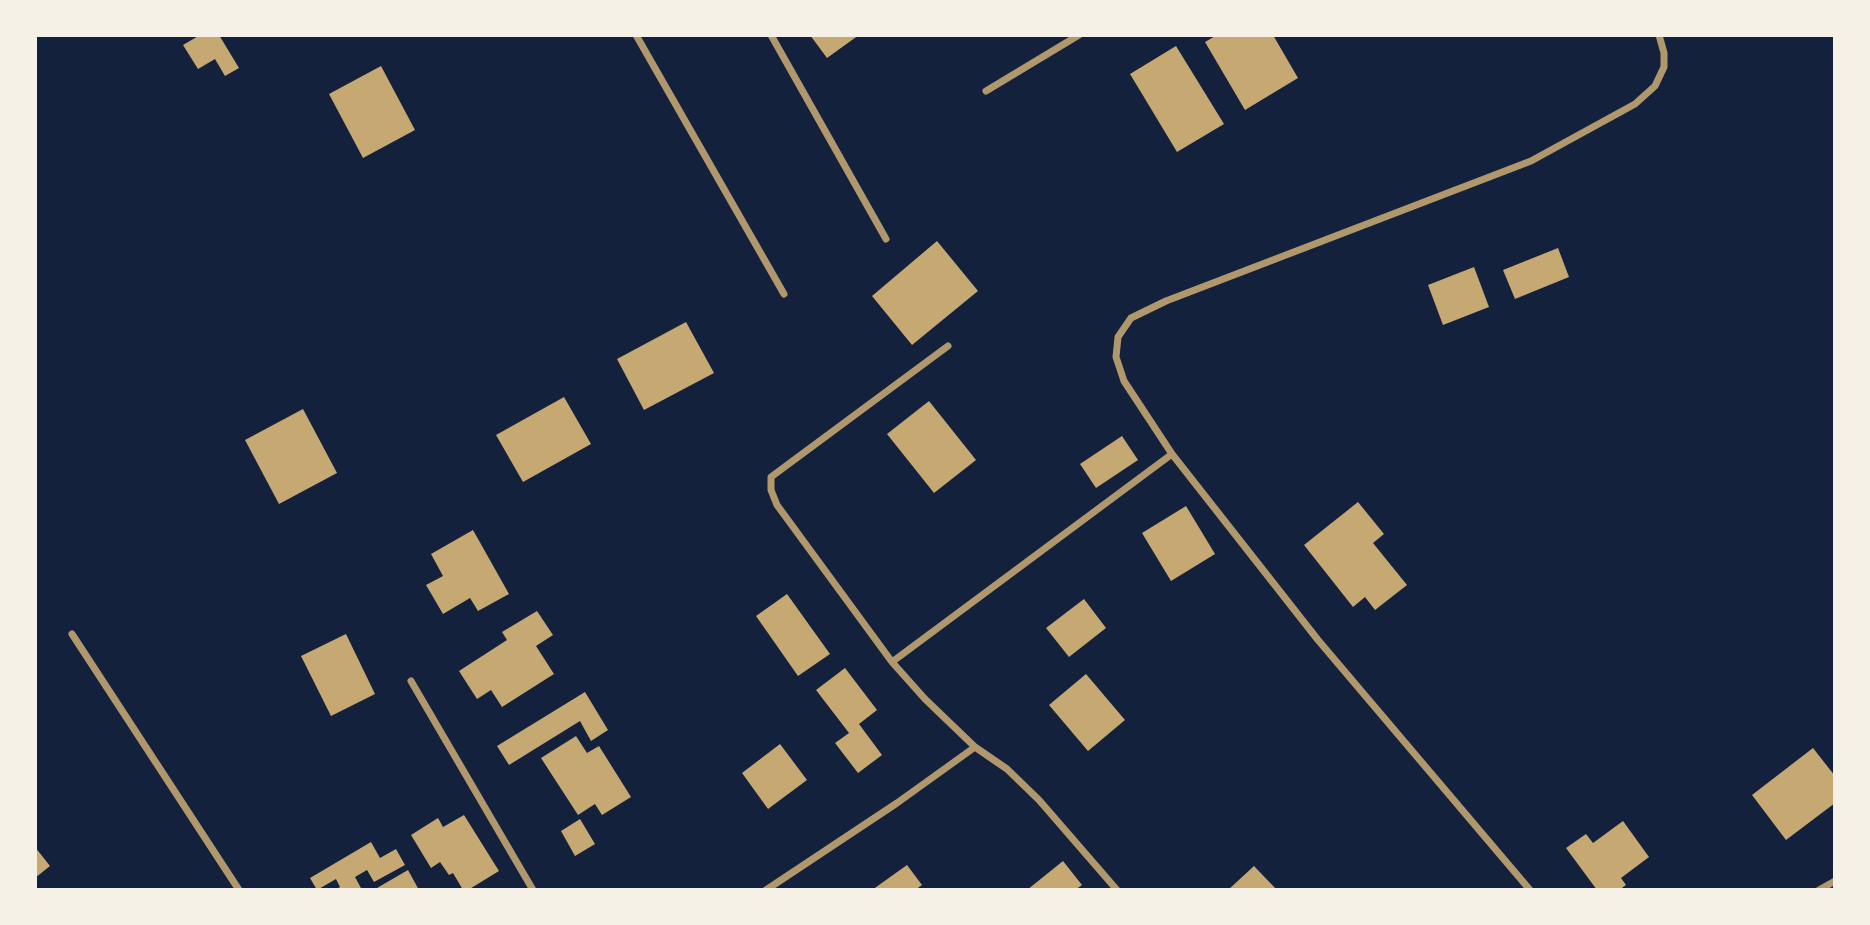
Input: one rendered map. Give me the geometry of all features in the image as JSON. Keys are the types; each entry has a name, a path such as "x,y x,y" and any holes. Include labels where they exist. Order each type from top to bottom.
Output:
{"street":[{"path":"636,35 784,293"},
{"path":"771,35 886,239"},
{"path":"986,91 1069,38 1079,35"},
{"path":"1530,890 1318,640 1172,454 1125,380 1116,358 1118,337 1131,318 1166,301 1531,161 1635,104 1655,86 1664,67 1660,35"},
{"path":"947,346 771,477 771,490 777,505 892,662 925,699 975,747 1007,769 1039,800 1117,890"},
{"path":"892,662 1172,454"},
{"path":"72,634 239,890"},
{"path":"411,681 533,890"},
{"path":"766,890 897,803 975,747"},
{"path":"1819,890 1835,881"}],"building":[{"path":"200,35 219,35 239,68 225,76 215,59 198,69 183,45"},
{"path":"810,35 859,35 827,58"},
{"path":"1217,35 1273,35 1298,78 1245,110 1205,42"},
{"path":"1176,46 1224,124 1177,152 1130,74"},
{"path":"381,66 415,130 363,158 329,94"},
{"path":"937,241 978,291 912,345 872,296"},
{"path":"1558,248 1569,277 1515,299 1503,270"},
{"path":"1474,267 1489,307 1443,325 1428,285"},
{"path":"686,322 714,373 644,410 617,359"},
{"path":"564,397 591,444 523,482 496,435"},
{"path":"929,401 976,460 934,493 887,434"},
{"path":"303,409 337,473 279,504 245,440"},
{"path":"1122,436 1138,460 1096,488 1080,464"},
{"path":"1358,502 1384,534 1373,543 1407,585 1375,610 1365,597 1353,607 1304,545"},
{"path":"1186,506 1215,554 1171,581 1142,533"},
{"path":"473,530 509,594 478,611 470,598 443,614 426,585 443,576 431,554"},
{"path":"787,594 830,654 798,676 756,616"},
{"path":"1084,599 1106,628 1069,657 1046,628"},
{"path":"537,611 553,635 536,646 554,674 502,707 491,690 477,699 459,671 507,640 502,632"},
{"path":"346,634 375,694 331,716 301,656"},
{"path":"845,668 877,710 859,724 882,755 858,773 835,743 849,733 816,690"},
{"path":"1086,674 1125,720 1088,751 1049,705"},
{"path":"585,692 608,730 591,741 580,721 509,765 497,746"},
{"path":"576,736 587,753 599,746 631,797 602,815 595,804 578,815 541,758"},
{"path":"780,744 807,780 768,809 742,773"},
{"path":"1813,748 1835,776 1835,803 1786,840 1752,795"},
{"path":"464,815 499,871 468,890 463,890 453,873 449,875 440,862 431,868 411,835 438,818 443,827"},
{"path":"580,819 595,844 575,856 561,831"},
{"path":"1623,821 1649,857 1621,878 1626,885 1619,890 1597,890 1566,848 1586,834 1593,843"},
{"path":"371,842 380,858 396,849 405,865 374,882 367,870 355,877 362,890 335,890 340,887 336,879 317,890 310,878"},
{"path":"35,847 50,866 35,878"},
{"path":"1063,861 1082,885 1075,890 1027,890"},
{"path":"907,865 922,885 915,890 872,890"},
{"path":"1254,866 1277,890 1228,890"},
{"path":"408,870 419,890 377,888"}]}
